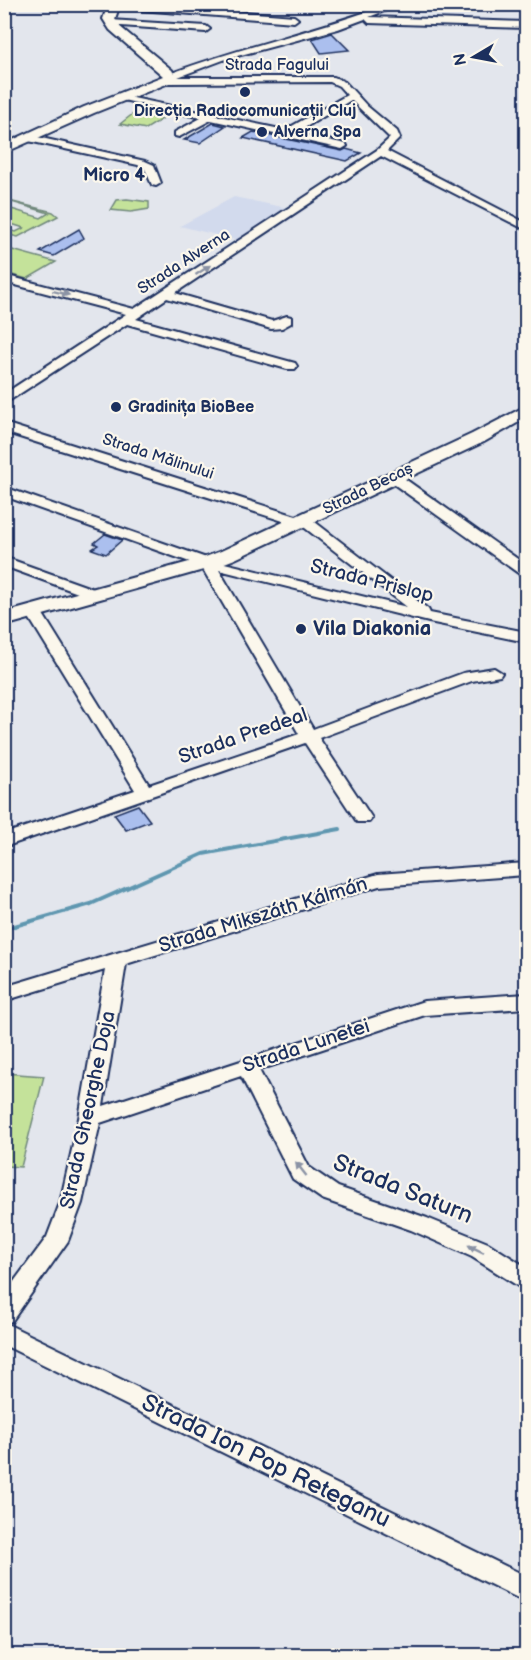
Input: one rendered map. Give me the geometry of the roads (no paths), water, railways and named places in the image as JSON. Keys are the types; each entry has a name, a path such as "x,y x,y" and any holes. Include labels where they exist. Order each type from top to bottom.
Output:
{"main road":[{"path":"7,146 169,78 110,23 110,14 114,5"},
{"path":"121,34 133,50 137,63"},
{"path":"89,110 126,88 134,77"},
{"name":"Strada Becaș","path":"4,620 207,563 478,438 526,411"}],"street":[{"path":"169,78 218,58 315,33 398,4"},
{"path":"114,5 294,19"},
{"path":"357,20 526,25"},
{"path":"110,23 206,29"},
{"name":"Strada Fagului","path":"169,78 325,78 340,82 395,136 381,152"},
{"path":"288,133 352,95"},
{"path":"122,97 342,146"},
{"path":"179,134 211,116"},
{"path":"28,138 141,163 150,167 156,183"},
{"path":"381,152 526,227"},
{"name":"Strada Alverna","path":"4,400 381,152"},
{"path":"4,278 291,366"},
{"path":"166,294 271,325 278,325 287,320"},
{"name":"Strada Mălinului","path":"4,427 310,525 429,617"},
{"path":"393,477 526,572"},
{"name":"Strada Prislop","path":"4,491 207,563 429,617 526,637"},
{"path":"4,561 94,594"},
{"path":"207,563 309,736 363,818"},
{"path":"33,611 144,791"},
{"name":"Strada Predeal","path":"4,841 309,736 469,676 494,673"},
{"name":"Strada Mikszáth Kálmán","path":"4,994 378,880 526,869"},
{"name":"Strada Gheorghe Doja","path":"4,1314 57,1241 71,1203 90,1118 117,960"},
{"name":"Strada Lunetei","path":"90,1118 424,1008 526,1001"},
{"name":"Strada Saturn","path":"246,1066 301,1173 330,1193 418,1224 480,1250 526,1279"},
{"name":"Strada Ion Pop Reteganu","path":"4,1333 526,1589"}],"waterway":[{"path":"4,929 91,904 203,854 340,829"}],"place":[{"name":"Direcția Radiocomunicații Cluj","path":"245,92"},
{"name":"Alverna Spa","path":"262,132"},
{"name":"Gradinița BioBee","path":"116,407"},
{"name":"Vila Diakonia","path":"301,629"}],"district":[{"name":"Micro 4","path":"114,175"}]}
